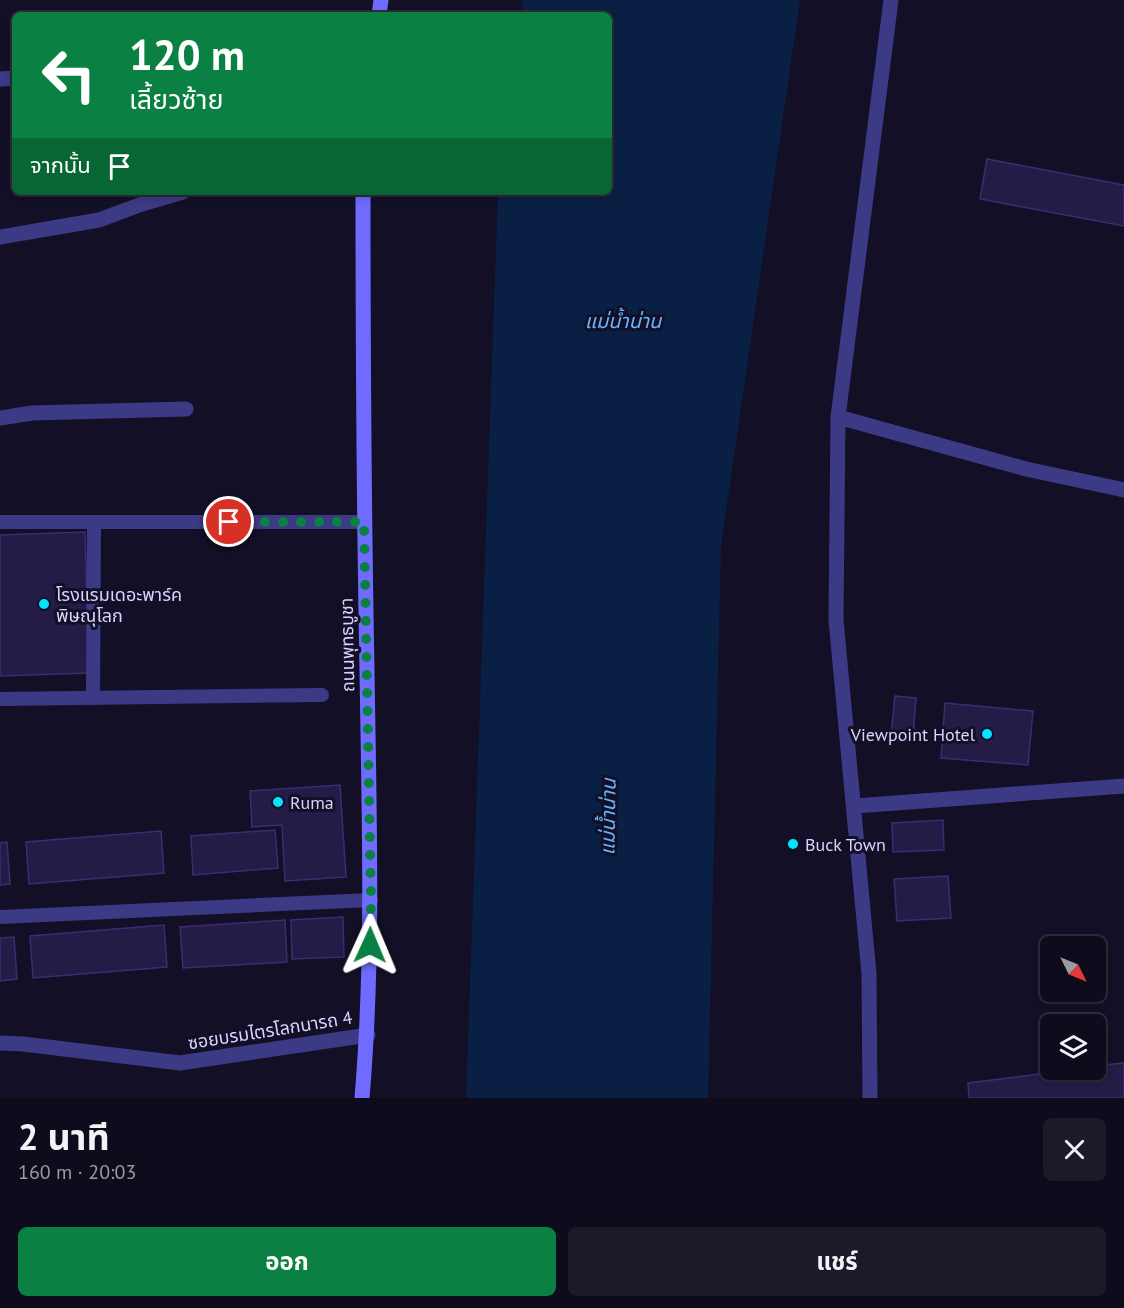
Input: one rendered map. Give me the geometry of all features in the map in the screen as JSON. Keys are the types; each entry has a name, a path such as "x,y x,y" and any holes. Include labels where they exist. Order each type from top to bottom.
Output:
{"street":[{"path":"870,1098 869,974 836,620 838,417 891,0"},
{"path":"0,237 99,220 173,195"},
{"name":"ถนนพุทธบูชา","path":"362,1098 368,1035 371,900 364,522 363,195"},
{"path":"0,418 32,413 186,408"},
{"path":"838,417 1026,469 1124,490"},
{"path":"855,806 1124,786"},
{"name":"ซอยบรมไตรโลกนารถ 4","path":"0,1043 180,1063 368,1035"}],"lane":[{"path":"0,522 364,522"},
{"path":"93,698 94,522"},
{"path":"0,699 322,695"},
{"path":"0,917 371,900"}],"water":[{"name":"แม่น้ำน่าน","path":"523,0 800,0 721,546 708,1098 466,1098 498,195 612,195 612,12 521,12"}],"building":[{"path":"987,159 1124,185 1124,226 980,199"},
{"name":"โรงแรมเดอะพาร์ค พิษณุโลก","path":"85,532 89,673 0,676 0,535"},
{"path":"895,696 916,698 913,737 891,735"},
{"name":"Viewpoint Hotel","path":"945,703 1033,711 1028,765 941,758"},
{"path":"340,785 346,877 285,881 282,825 252,827 250,791"},
{"path":"943,820 944,850 893,852 892,823"},
{"path":"275,830 278,868 193,875 191,836"},
{"path":"161,831 164,873 29,884 26,842"},
{"path":"7,842 10,884 0,885 0,843"},
{"path":"948,876 951,918 897,921 894,879"},
{"path":"343,917 344,957 292,959 291,920"},
{"path":"285,920 287,962 183,968 180,927"},
{"path":"164,925 167,967 33,978 30,936"},
{"path":"14,937 17,979 0,981 0,938"},
{"path":"1124,1063 1124,1098 969,1098 968,1083 1040,1074 1040,1080 1106,1080 1106,1065"}],"place":[{"name":"โรงแรมเดอะพาร์ค พิษณุโลก","path":"44,604"},
{"name":"Viewpoint Hotel","path":"987,734"},
{"name":"Ruma","path":"278,802"},
{"name":"Buck Town","path":"793,844"}],"route":[{"path":"229,522 364,522 370,945"}]}
